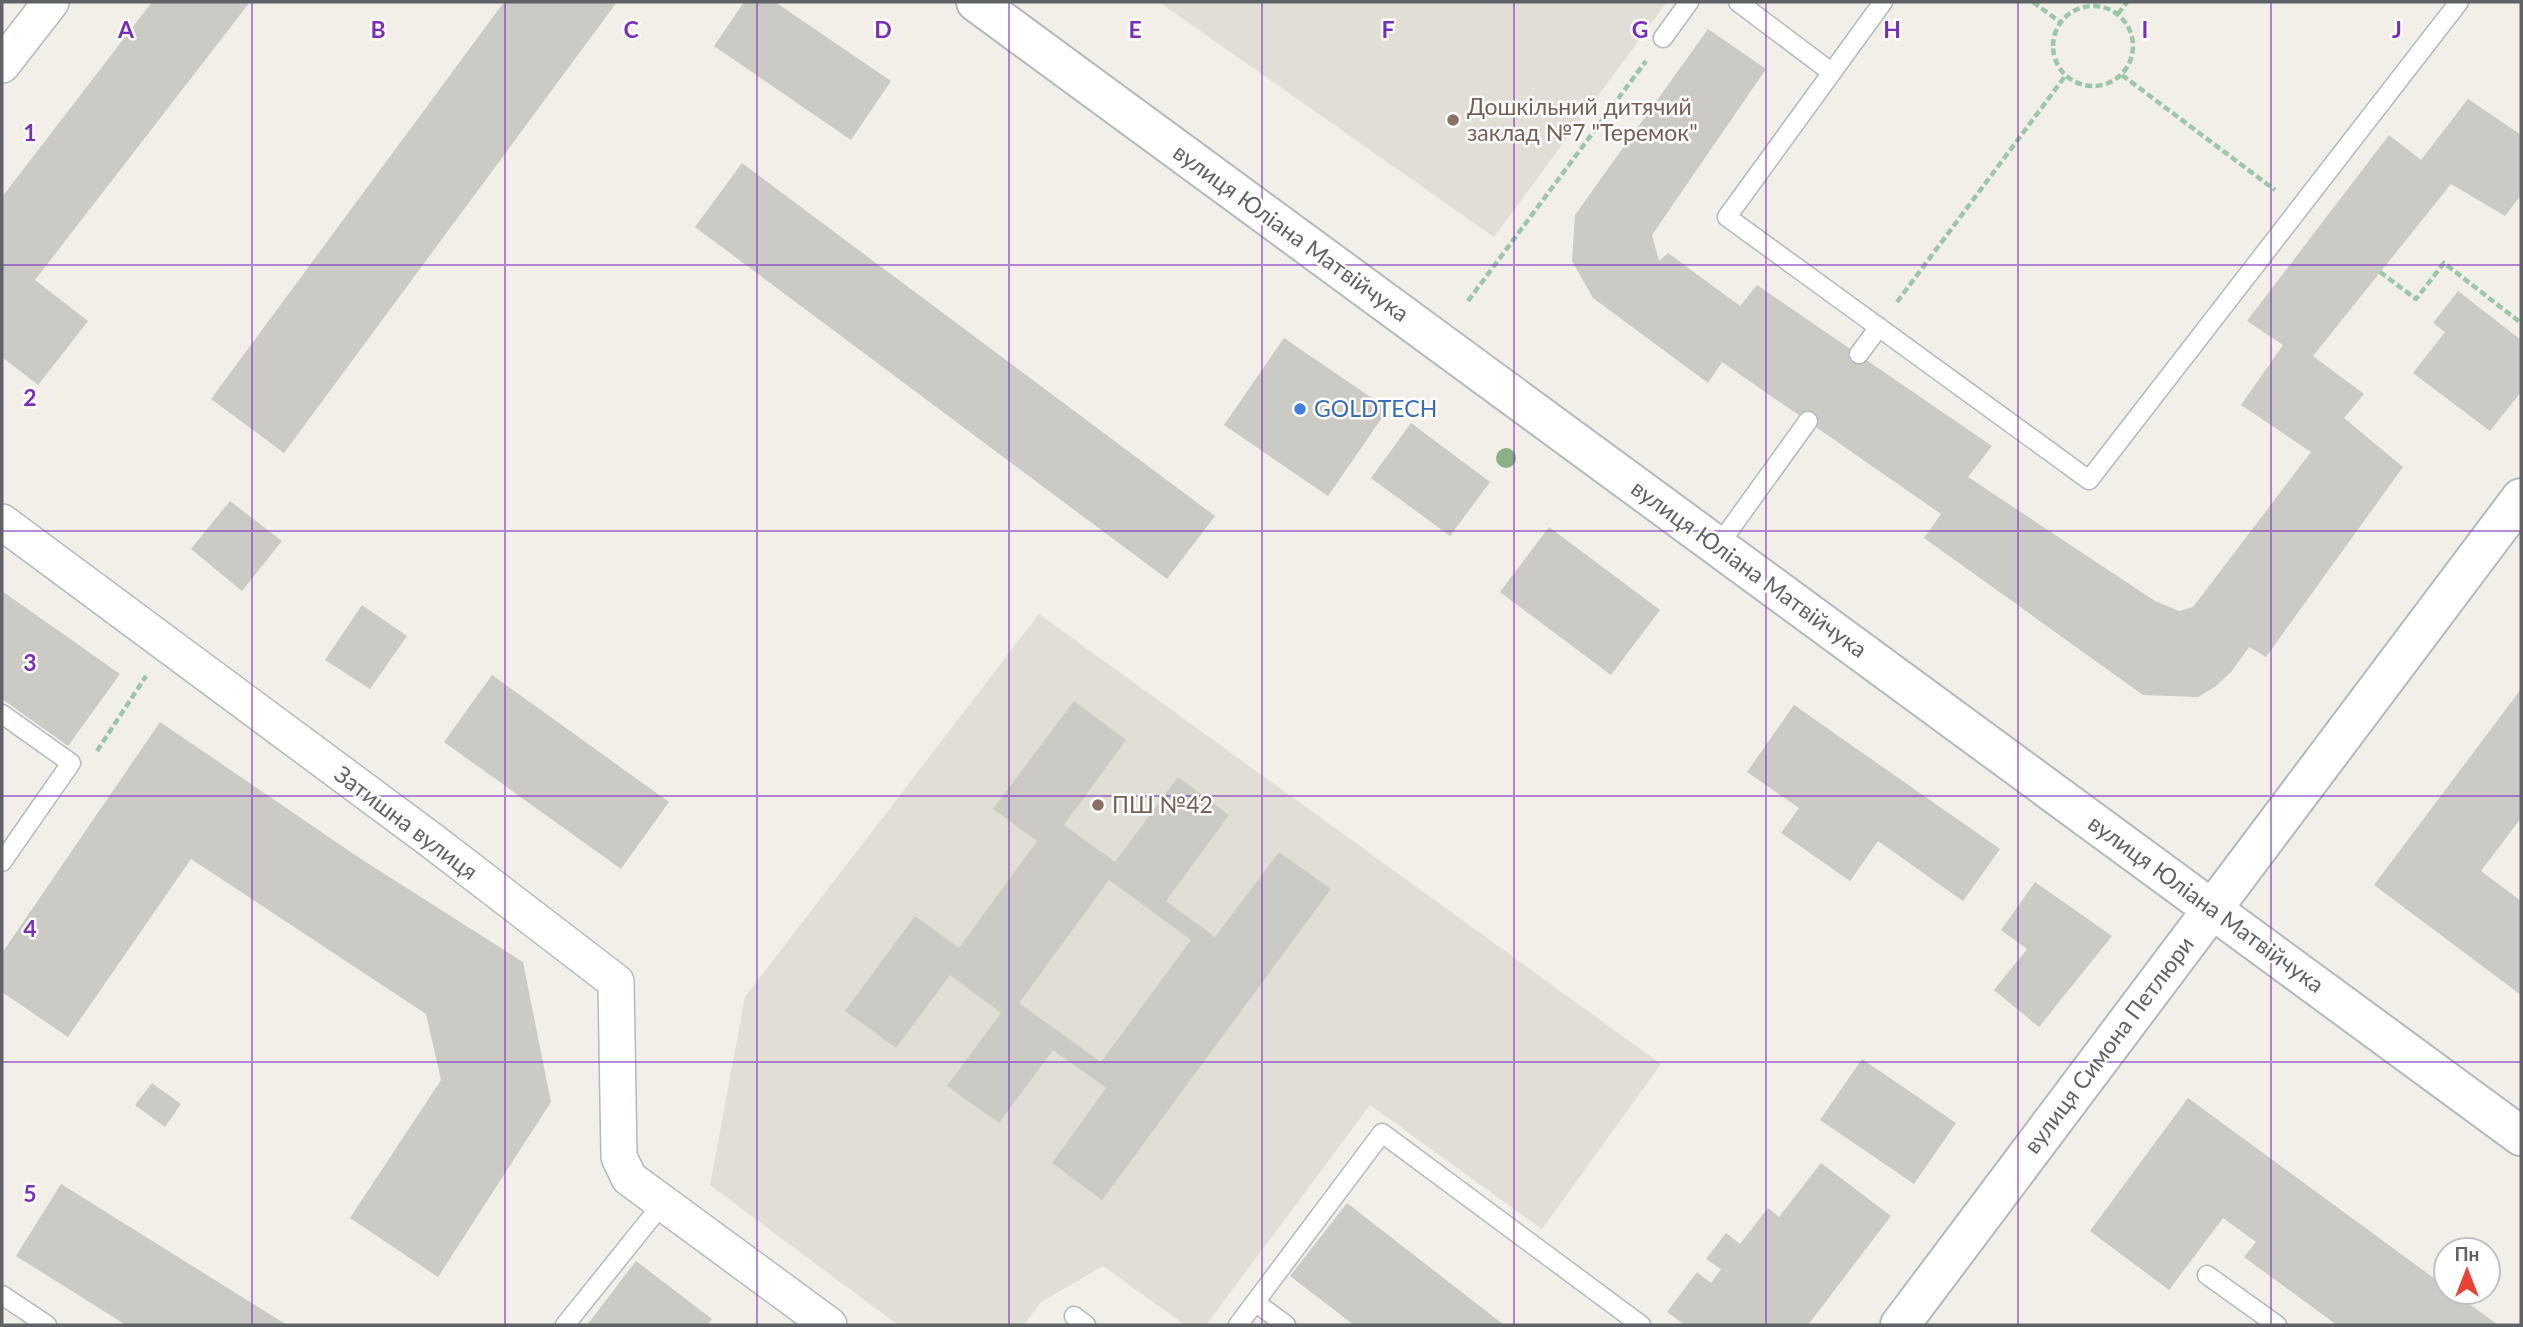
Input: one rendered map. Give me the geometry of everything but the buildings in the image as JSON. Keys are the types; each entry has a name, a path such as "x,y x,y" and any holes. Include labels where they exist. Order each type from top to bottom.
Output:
{"street":[{"path":"2,65 51,2"},
{"name":"вулиця Юліана Матвійчука","path":"976,2 2521,1136"},
{"name":"вулиця Симона Петлюри","path":"1900,1325 2521,498"},
{"name":"Затишна вулиця","path":"2,522 431,840 616,982 619,1157 629,1178 663,1203"},
{"path":"663,1203 829,1325"}],"lane":[{"path":"1663,38 1689,2"},
{"path":"1738,2 1831,72"},
{"path":"1883,2 1727,217 2089,480 2459,2"},
{"path":"1859,354 1879,327"},
{"path":"1718,546 1808,421"},
{"path":"2,714 71,763 2,863"},
{"path":"1238,1325 1382,1133 1641,1325"},
{"path":"565,1325 663,1203"},
{"path":"2207,1275 2277,1325"},
{"path":"2,1295 47,1325"},
{"path":"1255,1302 1286,1325"}],"path":[{"path":"2033,2 2060,22"},
{"path":"2118,14 2127,2"},
{"path":"2094,5 2107,7 2118,14 2133,36 2130,63 2122,75 2098,86 2084,86 2066,75 2055,60 2052,47 2060,22 2069,13 2094,5"},
{"path":"1468,301 1663,38"},
{"path":"1879,327 2066,75"},
{"path":"2122,75 2299,208"},
{"path":"2380,272 2416,299 2444,263 2521,323"},
{"path":"71,763 84,771 148,673"}],"shaded area":[{"name":"Дошкільний дитячий заклад №7 \"Теремок\"","path":"1159,2 1667,2 1494,237"},
{"name":"ПШ №42","path":"1039,614 1661,1064 1542,1229 1370,1105 1206,1325 1185,1325 1103,1266 1041,1302 1024,1325 898,1325 710,1185 745,997"}],"place":[{"name":"Дошкільний дитячий заклад №7 \"Теремок\"","path":"1453,120"},
{"name":"GOLDTECH","path":"1300,409"},
{"name":"ПШ №42","path":"1098,805"}]}
